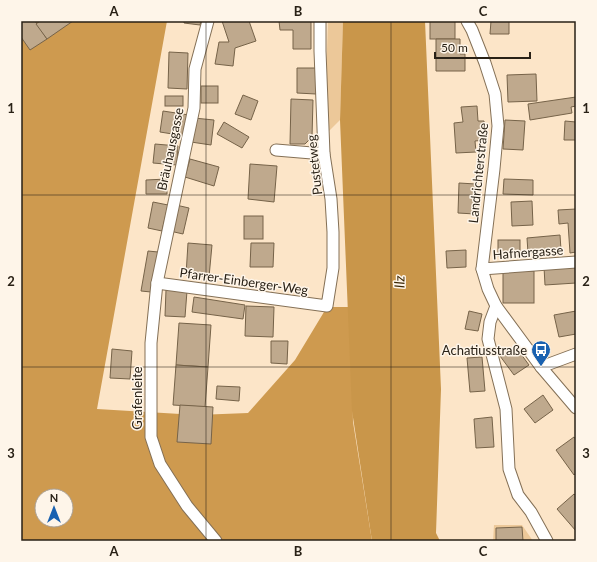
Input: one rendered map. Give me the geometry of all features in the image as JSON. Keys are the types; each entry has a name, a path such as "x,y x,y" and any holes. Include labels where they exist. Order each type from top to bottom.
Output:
{"street":[{"name":"Bräuhausgasse","path":"158,283 194,108 195,70 208,21"},
{"name":"Pustetweg","path":"320,21 324,154 332,199 333,232 333,268 327,306"},
{"name":"Landrichterstraße","path":"466,21 480,50 495,94 498,126 482,269 488,289 496,306 541,367 576,408"},
{"path":"276,150 324,154"},
{"name":"Hafnergasse","path":"482,269 576,262"},
{"name":"Pfarrer-Einberger-Weg","path":"158,283 327,306"},
{"name":"Grafenleite","path":"158,283 151,343 151,437 160,464 187,506 216,541"},
{"path":"496,306 490,322 488,339 506,409 509,469 518,495 531,512 547,541"},
{"path":"541,367 576,354"}],"shaded area":[{"path":"21,21 167,21 97,409 197,415 248,413 295,360 327,307 350,307 353,422 372,541 21,541"},
{"path":"328,21 343,21 340,120 324,136"},
{"path":"494,525 522,525 533,541 493,541"}],"water":[{"name":"Ilz","path":"343,21 425,21 441,389 436,533 440,541 372,541 352,411 340,120"}],"building":[{"path":"24,21 35,21 47,39 30,50 21,37 21,23"},
{"path":"40,21 73,21 47,39 36,24"},
{"path":"184,21 201,21 200,25 184,23"},
{"path":"222,21 249,21 256,41 235,48 233,66 215,64 219,42 229,42"},
{"path":"279,21 311,21 311,49 293,49 293,30 280,30"},
{"path":"430,21 455,21 455,39 430,39"},
{"path":"491,21 509,21 509,34 490,34"},
{"path":"436,39 460,39 460,54 465,54 465,71 436,71"},
{"path":"169,52 188,53 187,89 168,88"},
{"path":"297,68 317,68 316,94 297,93"},
{"path":"536,74 537,101 508,102 507,75"},
{"path":"201,86 218,86 218,103 201,103"},
{"path":"243,95 258,101 251,120 235,114"},
{"path":"165,96 183,96 183,106 165,106"},
{"path":"576,97 576,106 571,107 572,113 530,120 528,104"},
{"path":"291,99 313,100 312,137 305,144 290,144"},
{"path":"477,106 478,121 484,121 485,140 475,141 476,152 456,153 454,123 463,122 461,107"},
{"path":"163,111 189,115 185,136 160,132"},
{"path":"194,118 214,120 211,145 191,142"},
{"path":"505,120 525,121 523,150 503,149"},
{"path":"565,121 576,122 576,140 564,140"},
{"path":"224,122 249,137 242,148 217,134"},
{"path":"155,144 178,146 177,165 153,163"},
{"path":"190,159 219,167 214,186 185,177"},
{"path":"250,164 277,166 274,202 248,199"},
{"path":"167,179 167,194 146,194 146,180"},
{"path":"504,179 533,180 533,195 503,194"},
{"path":"459,183 476,184 475,214 458,213"},
{"path":"532,201 533,225 512,226 511,202"},
{"path":"153,202 168,205 162,231 148,228"},
{"path":"176,205 189,208 183,234 170,231"},
{"path":"576,209 576,252 570,253 568,223 559,224 558,210"},
{"path":"244,216 263,216 263,239 244,239"},
{"path":"560,235 561,250 528,253 527,238"},
{"path":"498,240 520,240 520,256 498,256"},
{"path":"188,243 212,245 209,277 186,275"},
{"path":"251,243 274,243 273,267 250,267"},
{"path":"466,250 466,267 447,268 446,251"},
{"path":"148,251 158,252 151,292 141,291"},
{"path":"576,265 576,283 545,285 544,267"},
{"path":"503,271 534,271 534,303 503,303"},
{"path":"166,290 187,291 185,317 165,316"},
{"path":"194,297 245,305 243,319 192,312"},
{"path":"246,306 274,307 273,337 245,336"},
{"path":"469,311 482,314 478,331 465,329"},
{"path":"576,311 576,334 559,337 554,315"},
{"path":"179,323 211,325 208,367 176,365"},
{"path":"271,341 288,341 287,364 271,363"},
{"path":"515,346 529,365 514,375 500,356"},
{"path":"112,349 132,351 130,379 110,378"},
{"path":"482,357 485,391 470,392 467,358"},
{"path":"176,365 208,367 205,407 173,405"},
{"path":"217,386 240,387 239,401 216,399"},
{"path":"543,395 553,410 535,423 524,409"},
{"path":"180,405 213,407 211,444 177,442"},
{"path":"492,417 494,447 476,448 474,419"},
{"path":"574,437 576,440 576,473 574,475 556,450"},
{"path":"574,494 576,496 576,531 557,509"},
{"path":"522,527 523,541 496,541 496,528"}],"place":[{"name":"Achatiusstraße","path":"541,367"}]}
